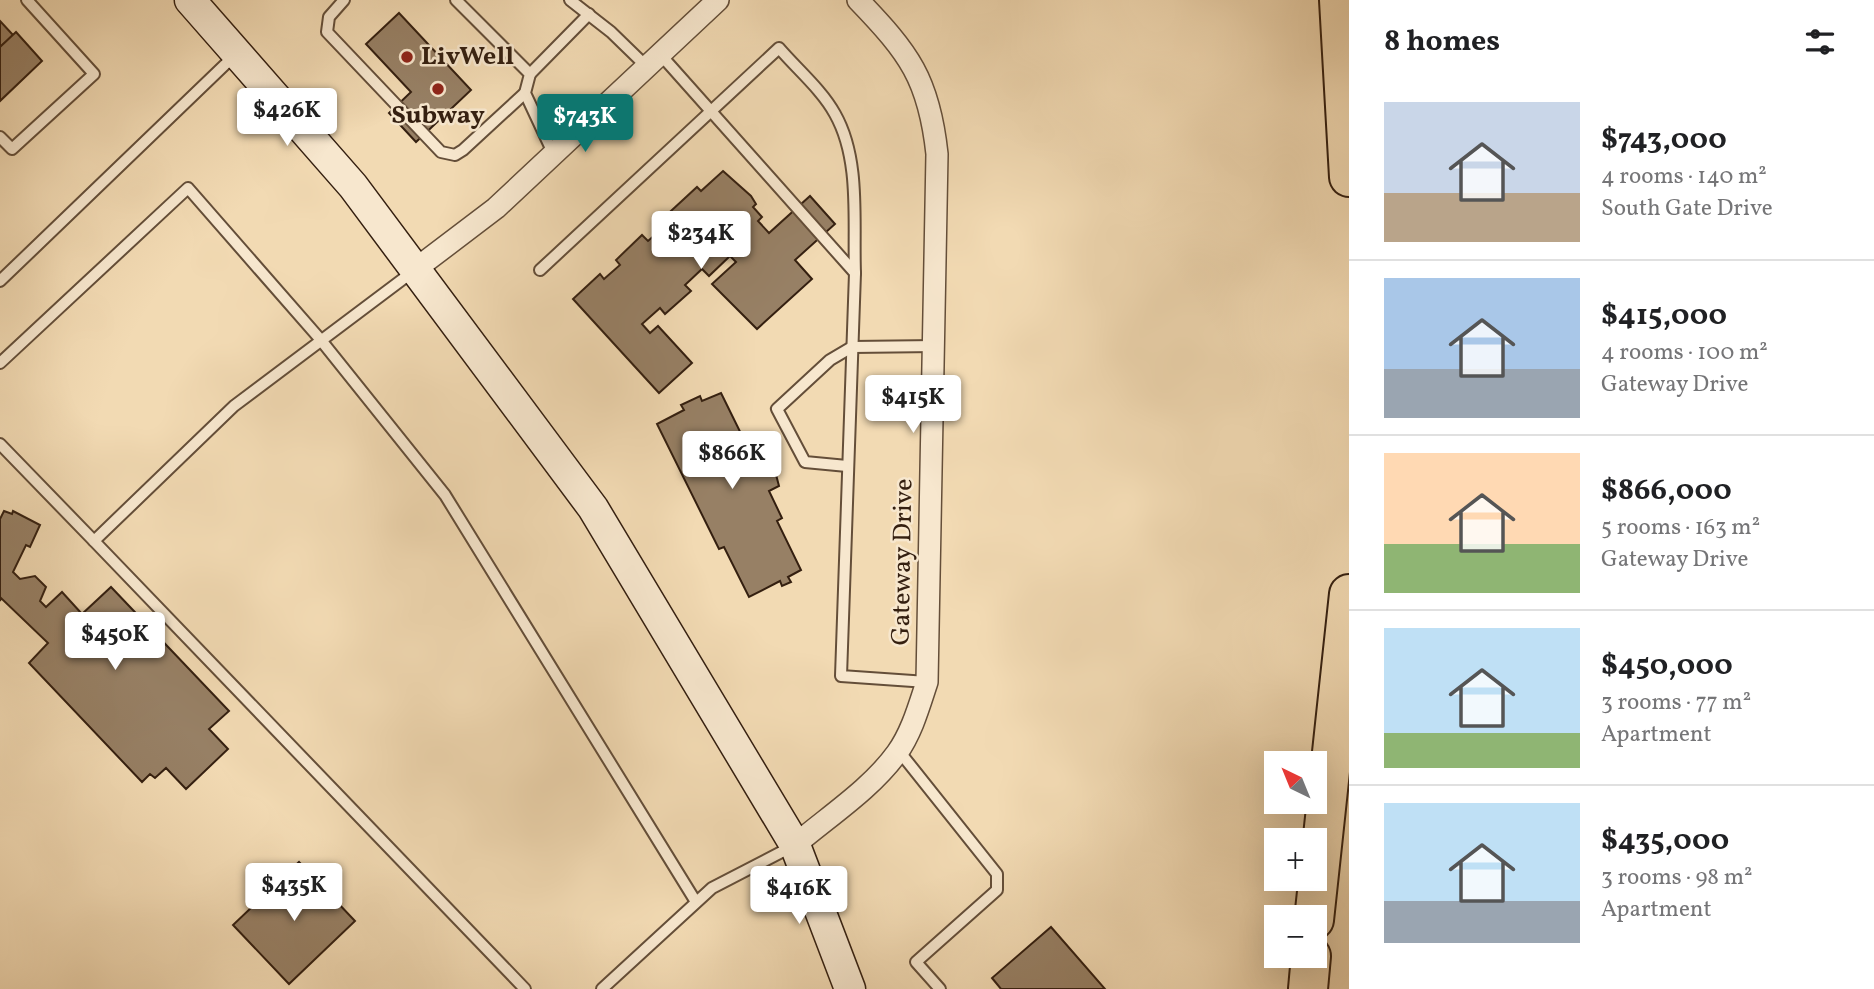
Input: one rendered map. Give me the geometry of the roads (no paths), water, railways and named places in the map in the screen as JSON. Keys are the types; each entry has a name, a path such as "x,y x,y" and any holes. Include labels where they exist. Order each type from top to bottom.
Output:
{"highway":[{"path":"1339,0 1349,177"},
{"path":"1316,905 1349,593"},
{"path":"1308,989 1310,968"}],"street":[{"path":"190,0 353,186 417,268 593,508 795,845 850,989"},
{"path":"417,268 496,208 718,0"},
{"name":"Gateway Drive","path":"795,845 884,769 898,751 916,717 927,682 936,346 937,154 934,121 908,54 858,0"}],"lane":[{"path":"0,137 12,149 94,74 27,0"},
{"path":"344,0 329,17 327,32 441,152 448,155 463,150 525,93 530,74 589,14"},
{"path":"456,0 530,74"},
{"path":"576,2 654,61 709,111 855,273"},
{"path":"541,270 779,48 834,112 846,138 851,170 855,273 841,676 927,682"},
{"path":"0,281 238,52"},
{"path":"525,93 554,155"},
{"path":"0,363 188,188 320,339 445,495 696,902"},
{"path":"94,541 234,406 417,268"},
{"path":"848,466 805,462 777,409 830,360 852,347 936,346"},
{"path":"0,444 524,989"},
{"path":"898,751 998,874 997,890 916,962 940,989"},
{"path":"602,989 712,888 795,845"}],"place":[{"name":"LivWell","path":"407,57"},
{"name":"Subway","path":"438,89"}]}
